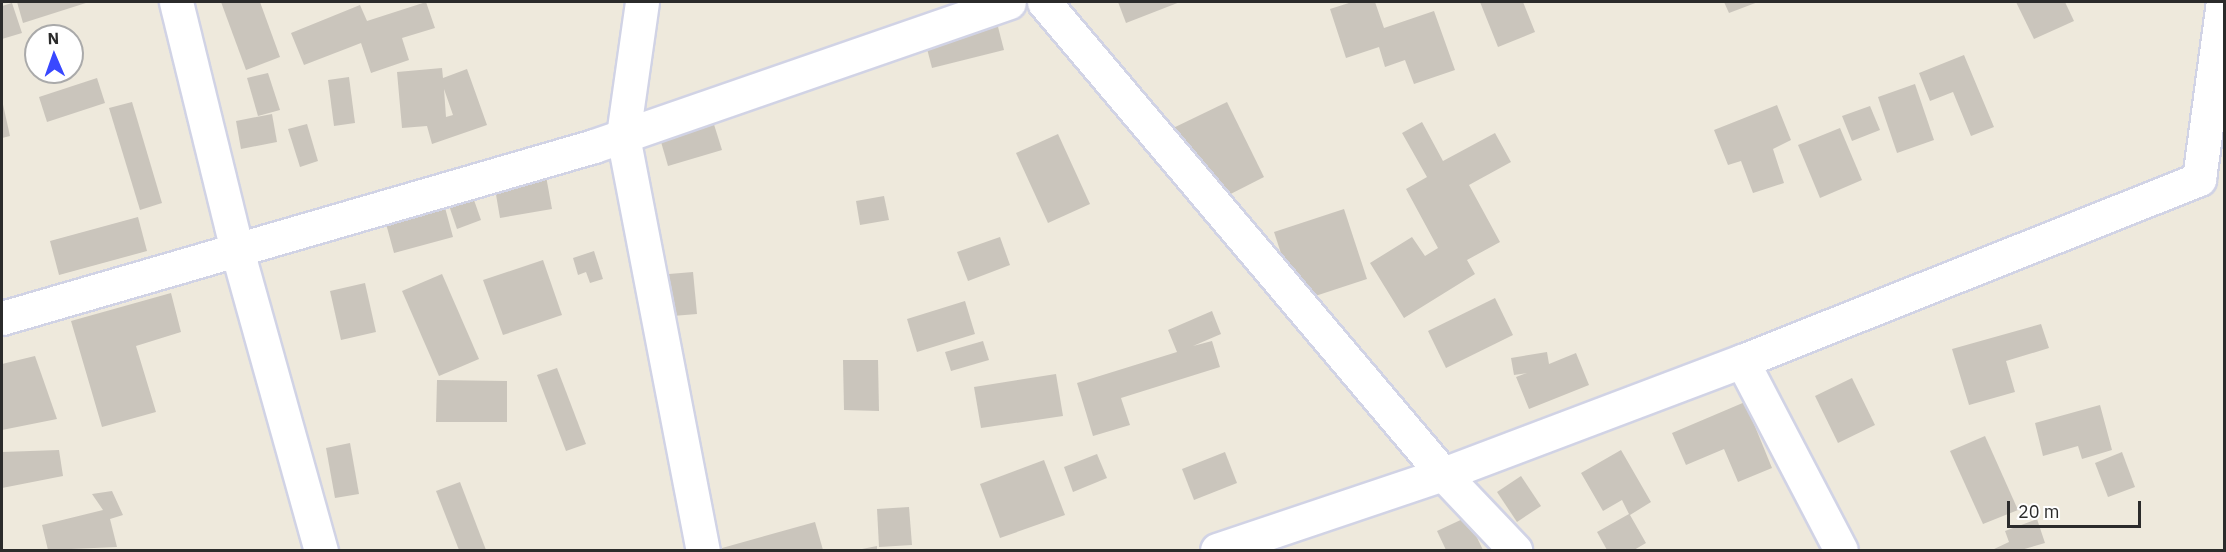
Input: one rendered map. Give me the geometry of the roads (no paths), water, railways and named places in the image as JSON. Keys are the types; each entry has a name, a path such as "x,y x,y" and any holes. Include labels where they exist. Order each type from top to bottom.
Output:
{"street":[{"path":"176,2 237,250 321,550"},
{"path":"642,2 623,136 703,550"},
{"path":"2,318 623,136 1009,2"},
{"path":"1044,2 1443,474 1515,550"},
{"path":"1217,550 1443,474 1742,361 2199,178 2223,2"},
{"path":"1742,361 1841,550"}]}
